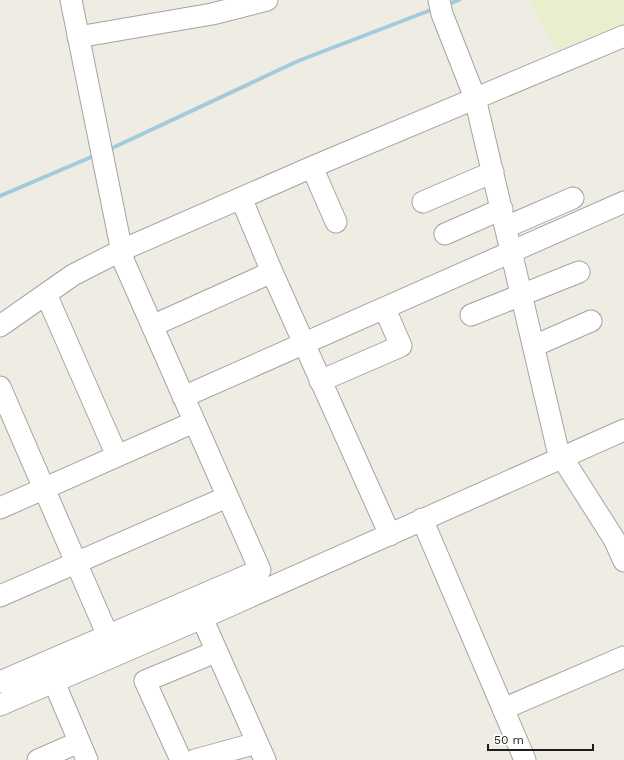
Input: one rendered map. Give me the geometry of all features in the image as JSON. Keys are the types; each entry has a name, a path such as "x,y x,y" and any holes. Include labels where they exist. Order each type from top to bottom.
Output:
{"street":[{"path":"0,682 260,570 124,262 71,0"},
{"path":"78,37 211,7 267,0"},
{"path":"439,0 442,14 475,98 558,451 614,539 624,561"},
{"path":"0,326 73,275 122,250 312,167 624,36"},
{"path":"312,167 336,222"},
{"path":"422,202 493,172"},
{"path":"241,198 320,381 390,535"},
{"path":"445,234 573,198"},
{"path":"184,397 624,202"},
{"path":"152,326 272,272"},
{"path":"471,315 517,295 522,295 579,272"},
{"path":"46,294 117,456"},
{"path":"320,381 401,346 385,308"},
{"path":"534,346 591,321"},
{"path":"0,387 108,636"},
{"path":"0,508 194,422"},
{"path":"0,705 202,618 624,430"},
{"path":"0,596 227,497"},
{"path":"422,519 525,760"},
{"path":"195,760 261,751 202,618"},
{"path":"181,760 145,681 208,655"},
{"path":"503,709 624,657"},
{"path":"38,760 83,751 54,682"}],"green space":[{"path":"529,0 624,0 624,23 556,51"}],"waterway":[{"path":"446,5 459,0"},
{"path":"108,150 298,61 436,8"},
{"path":"0,196 96,155"}]}
